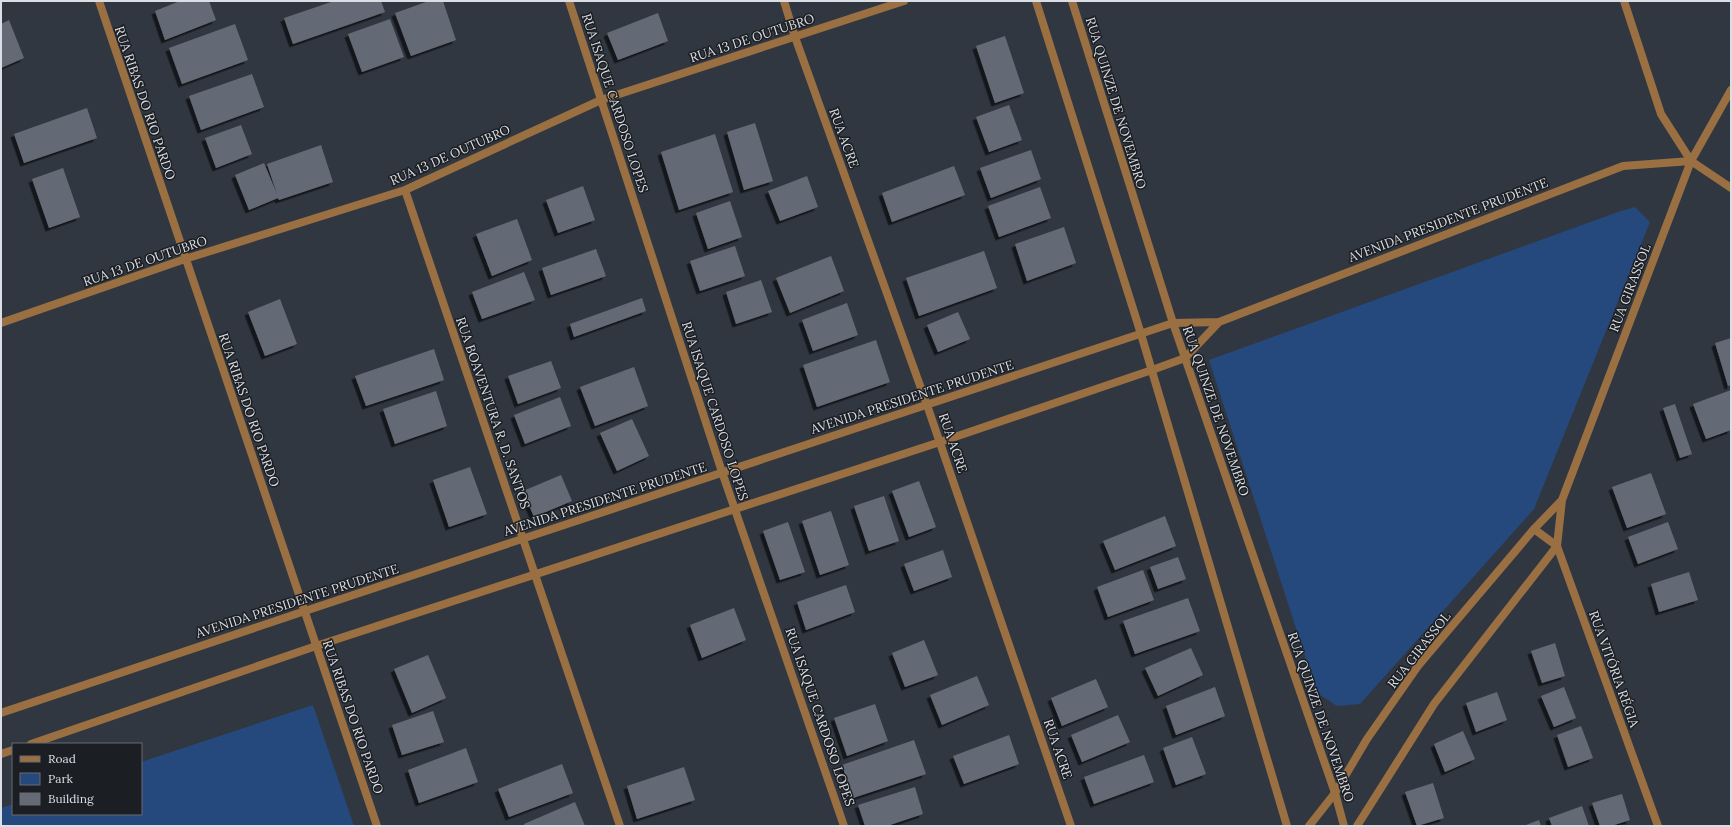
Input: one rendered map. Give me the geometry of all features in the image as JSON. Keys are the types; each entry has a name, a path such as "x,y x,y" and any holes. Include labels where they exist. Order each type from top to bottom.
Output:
{"street":[{"name":"RUA RIBAS DO RIO PARDO","path":"98,1 377,826"},
{"name":"RUA ISAQUE CARDOSO LOPES","path":"569,1 722,472 844,826"},
{"name":"RUA ACRE","path":"784,1 795,37 940,442 1071,826"},
{"name":"RUA 13 DE OUTUBRO","path":"1,323 185,259 405,190 601,100 904,1"},
{"path":"1036,1 1152,370 1287,826"},
{"name":"RUA QUINZE DE NOVEMBRO","path":"1072,1 1173,323 1335,793 1344,826"},
{"path":"1624,1 1661,114 1691,161 1731,188"},
{"name":"RUA GIRASSOL","path":"1557,546 1562,500 1691,161 1731,90"},
{"name":"AVENIDA PRESIDENTE PRUDENTE","path":"1,713 1173,323 1219,322 1623,166 1691,161"},
{"name":"RUA BOAVENTURA R. D. SANTOS","path":"405,190 620,826"},
{"name":"AVENIDA PRESIDENTE PRUDENTE","path":"34,743 316,646 940,442 1152,370 1185,358 1219,322"},
{"name":"RUA GIRASSOL","path":"1309,826 1335,793 1367,739 1418,666 1534,529 1562,500"},
{"path":"1357,826 1434,704 1557,546 1534,529"},
{"name":"RUA VITÓRIA RÉGIA","path":"1557,546 1658,826"},
{"path":"1,754 12,750"}],"green space":[{"path":"1635,207 1650,222 1534,509 1360,704 1337,706 1317,693 1209,360"},
{"path":"313,705 354,826 1,826 1,808 12,804 12,815 142,815 142,762"}],"building":[{"path":"180,1 209,1 216,20 165,40 155,11"},
{"path":"334,1 381,1 385,12 293,44 284,18"},
{"path":"429,1 443,1 456,40 411,56 395,13"},
{"path":"658,13 668,41 618,60 607,33"},
{"path":"390,19 404,57 362,72 348,34"},
{"path":"9,20 24,58 1,68 1,24"},
{"path":"235,24 248,60 182,84 169,48"},
{"path":"1005,36 1024,93 995,103 976,46"},
{"path":"252,74 264,107 201,130 189,96"},
{"path":"1009,105 1022,140 989,152 976,117"},
{"path":"87,108 97,138 24,163 14,134"},
{"path":"755,123 773,181 744,190 727,132"},
{"path":"241,125 252,154 216,168 205,138"},
{"path":"715,134 733,192 679,210 661,152"},
{"path":"321,145 333,182 279,200 278,198 249,210 235,175 264,163 277,194 267,164"},
{"path":"1031,150 1041,179 991,198 980,168"},
{"path":"954,166 965,195 892,222 882,193"},
{"path":"63,168 80,217 49,228 32,179"},
{"path":"807,176 818,207 780,221 768,191"},
{"path":"583,186 595,220 558,233 546,200"},
{"path":"1040,187 1051,218 999,237 988,206"},
{"path":"730,201 742,237 708,249 696,213"},
{"path":"517,219 532,260 492,276 476,234"},
{"path":"1064,227 1076,263 1027,281 1015,244"},
{"path":"735,246 745,276 700,291 690,261"},
{"path":"596,249 606,276 551,295 542,268"},
{"path":"984,251 997,288 919,316 906,278"},
{"path":"831,256 844,291 790,313 776,278"},
{"path":"524,272 535,300 482,319 472,292"},
{"path":"761,280 772,312 736,324 726,292"},
{"path":"642,298 646,311 574,337 570,324"},
{"path":"280,299 297,344 265,356 248,312"},
{"path":"847,303 858,335 813,351 802,320"},
{"path":"958,312 970,339 938,352 927,325"},
{"path":"1731,338 1731,385 1728,386 1715,343"},
{"path":"876,340 890,382 817,407 803,365"},
{"path":"434,349 444,380 366,406 355,376"},
{"path":"551,361 561,388 518,404 508,376"},
{"path":"634,367 648,406 595,426 580,387"},
{"path":"1731,390 1731,430 1706,439 1693,404"},
{"path":"436,391 447,426 395,444 383,409"},
{"path":"560,397 571,426 525,444 514,415"},
{"path":"1675,404 1692,454 1680,458 1663,408"},
{"path":"632,419 649,456 617,471 600,433"},
{"path":"470,467 487,514 449,527 433,480"},
{"path":"1651,473 1666,514 1627,528 1612,487"},
{"path":"561,475 572,501 534,517 523,491"},
{"path":"919,481 936,527 909,537 892,491"},
{"path":"884,496 899,541 869,551 854,506"},
{"path":"831,511 849,565 820,575 802,521"},
{"path":"1165,516 1176,546 1115,570 1103,541"},
{"path":"788,522 805,572 780,580 763,531"},
{"path":"1668,522 1678,549 1638,564 1628,537"},
{"path":"943,550 952,577 914,591 904,564"},
{"path":"1178,557 1186,579 1158,589 1150,567"},
{"path":"1143,570 1154,600 1108,617 1097,587"},
{"path":"1689,572 1698,600 1659,612 1651,584"},
{"path":"846,585 855,612 806,630 797,602"},
{"path":"1188,598 1200,631 1135,654 1123,621"},
{"path":"734,608 746,640 702,658 690,625"},
{"path":"924,640 938,675 905,687 892,653"},
{"path":"1555,643 1565,676 1542,683 1531,651"},
{"path":"1191,648 1203,675 1158,696 1145,668"},
{"path":"428,655 446,698 412,713 394,669"},
{"path":"977,676 989,705 942,725 930,695"},
{"path":"1096,679 1108,707 1062,726 1051,698"},
{"path":"1215,687 1225,716 1176,735 1166,706"},
{"path":"1564,687 1576,718 1554,727 1541,696"},
{"path":"1497,692 1507,720 1476,732 1466,703"},
{"path":"875,704 888,741 847,756 834,718"},
{"path":"433,711 444,742 402,755 392,725"},
{"path":"1118,715 1130,742 1082,762 1071,735"},
{"path":"1581,726 1593,758 1568,767 1557,735"},
{"path":"1463,731 1475,759 1445,772 1434,744"},
{"path":"1009,735 1019,764 964,784 953,756"},
{"path":"1192,737 1206,774 1176,785 1163,748"},
{"path":"914,740 926,774 853,798 842,765"},
{"path":"466,748 478,782 419,803 408,770"},
{"path":"1144,755 1154,782 1094,804 1084,777"},
{"path":"562,764 573,793 509,817 498,789"},
{"path":"684,767 695,800 637,819 627,786"},
{"path":"1433,783 1444,818 1417,826 1405,792"},
{"path":"915,787 923,814 887,826 865,826 858,805"},
{"path":"1622,794 1630,820 1611,826 1600,826 1592,803"},
{"path":"575,802 585,826 525,826 524,824"},
{"path":"1582,806 1589,826 1552,826 1549,818"},
{"path":"1539,820 1541,826 1523,826"}]}
